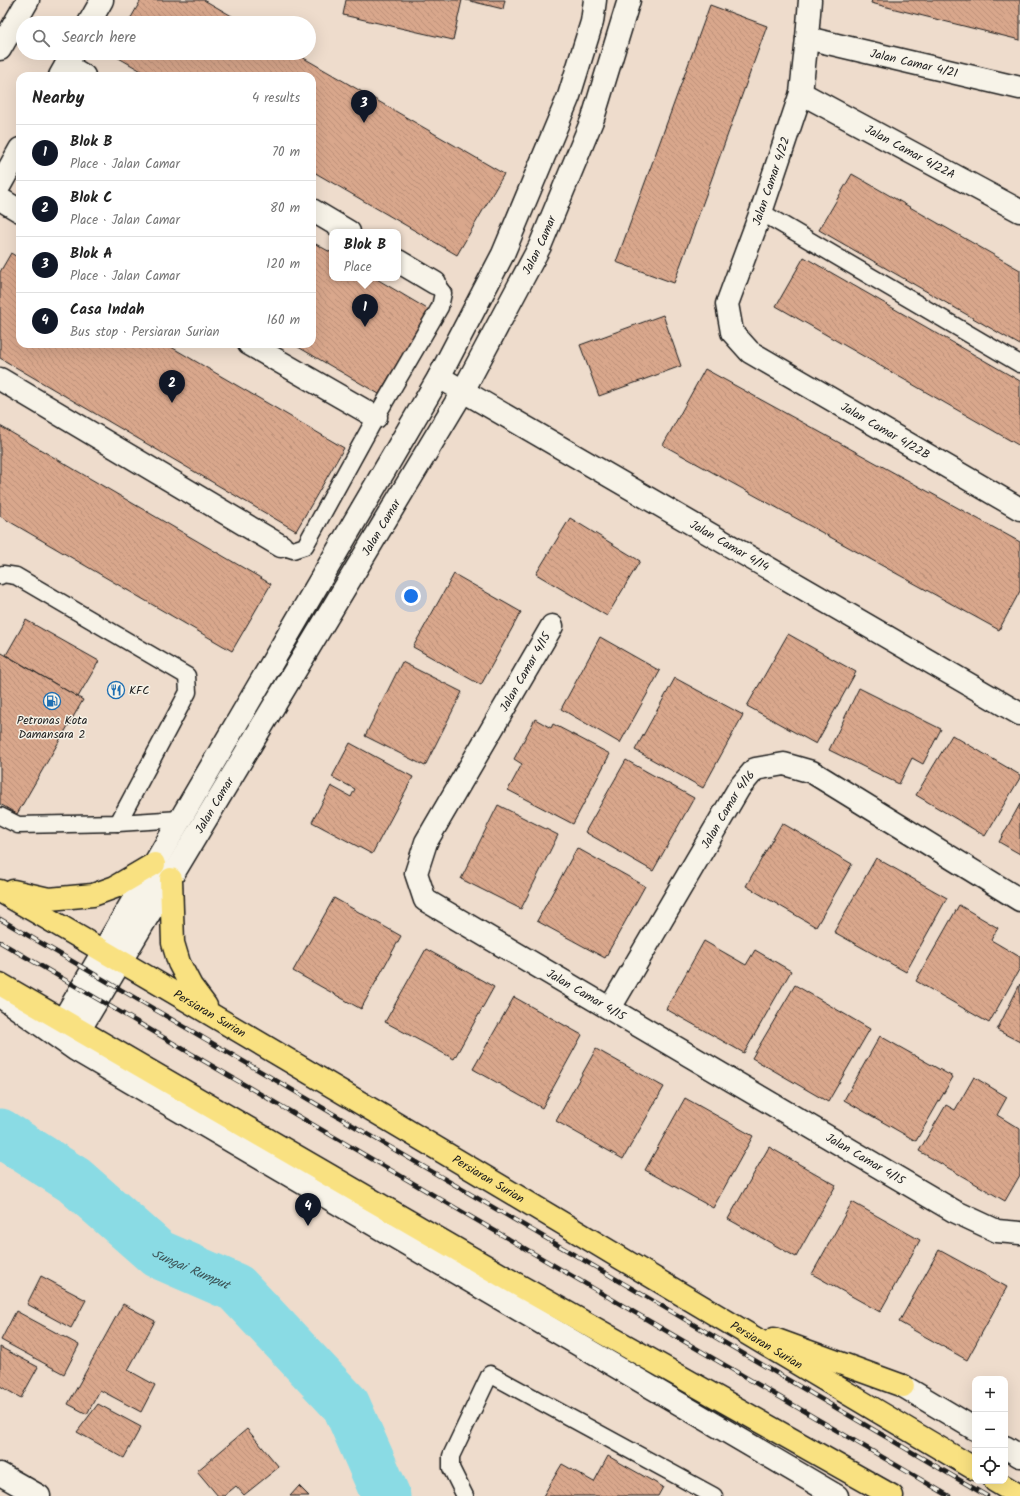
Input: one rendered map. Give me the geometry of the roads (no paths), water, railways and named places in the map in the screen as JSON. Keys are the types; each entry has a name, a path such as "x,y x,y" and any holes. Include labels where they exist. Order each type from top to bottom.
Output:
{"main road":[{"path":"0,890 49,899 93,894 115,887 154,864"},
{"path":"170,879 172,943 179,963 191,986 212,1014"},
{"name":"Persiaran Surian","path":"0,890 212,1014 722,1320 972,1467"},
{"path":"0,984 511,1281 892,1496"},
{"path":"722,1320 903,1386"},
{"path":"1000,1484 1020,1496"}],"street":[{"path":"19,16 28,0"},
{"path":"93,16 102,0"},
{"name":"Jalan Camar","path":"71,1025 112,956 154,864 439,377 503,254 569,96 592,22 595,0"},
{"name":"Jalan Camar","path":"112,956 170,879 463,391 540,246 593,118 629,0"},
{"name":"Jalan Camar 4/22","path":"750,352 732,332 727,304 761,212 801,93 808,38 810,0"},
{"path":"0,49 16,21"},
{"name":"Jalan Camar 4/21","path":"808,38 1020,88"},
{"name":"Jalan Camar 4/22A","path":"801,93 1020,211"},
{"path":"0,185 16,156"},
{"path":"0,199 16,209"},
{"path":"316,212 344,229"},
{"path":"401,263 435,283"},
{"path":"257,348 376,417"},
{"name":"Jalan Camar 4/22B","path":"750,352 1020,509"},
{"name":"Jalan Camar 4/14","path":"439,377 1020,714"},
{"path":"0,379 281,546"},
{"name":"Jalan Camar 4/15","path":"552,626 426,842 416,873 426,900 954,1210 997,1232 1020,1232"},
{"name":"Jalan Camar 4/16","path":"610,1008 739,788 755,769 784,764 812,772 1020,900"},
{"path":"0,996 76,1050 837,1496"},
{"path":"903,1386 972,1427"},
{"path":"1007,1448 1020,1456"},
{"path":"0,1474 39,1496"}],"lane":[{"path":"761,212 1020,364"},
{"path":"281,546 293,550 306,546 376,417 440,307 443,293 435,283"},
{"path":"0,576 3,574 16,576 187,676 188,692 118,823"},
{"path":"0,816 18,825 118,823 180,819"},
{"path":"465,1496 450,1468 451,1456 490,1374 714,1496"}],"waterway":[{"name":"Sungai Rumput","path":"0,1133 74,1180 158,1254 236,1288 346,1405 386,1496"}],"railway":[{"path":"0,919 987,1496"},
{"path":"0,942 949,1496"}],"place":[{"name":"Blok A","path":"364,123"},
{"name":"Blok B","path":"365,327"},
{"name":"Blok C","path":"172,403"},
{"name":"KFC","path":"116,690"},
{"name":"Petronas Kota Damansara 2","path":"52,701"},
{"name":"Casa Indah","path":"308,1226"}]}
